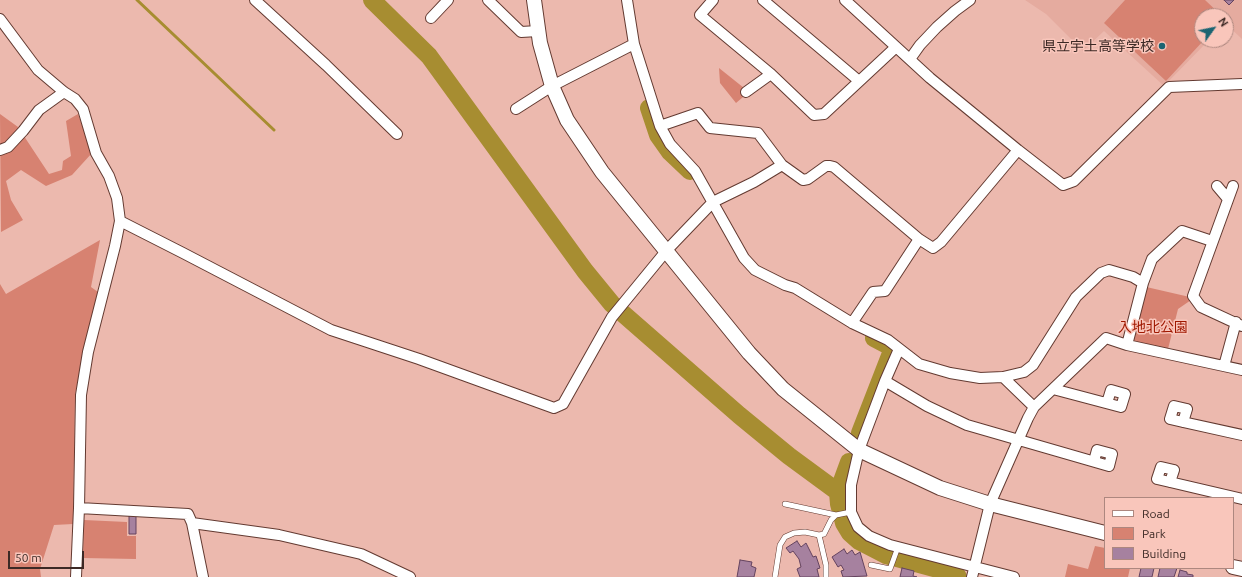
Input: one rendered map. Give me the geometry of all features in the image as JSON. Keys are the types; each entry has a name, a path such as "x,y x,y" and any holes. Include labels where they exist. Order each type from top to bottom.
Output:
{"street":[{"path":"255,0 326,65 397,134"},
{"path":"430,18 448,0"},
{"path":"488,0 521,32 538,31"},
{"path":"534,0 540,43 552,86 567,120 602,172 667,250 749,353 783,389 859,450 940,488 990,504 1104,533"},
{"path":"627,0 634,44 660,126 670,144 695,171 744,258 755,270 785,285 795,288 852,324 888,340 919,364 950,373 980,378 1003,377 1024,372 1033,365 1076,297 1101,273 1110,270 1133,277 1143,283"},
{"path":"713,0 700,15 771,74 814,116 824,114 896,47"},
{"path":"763,0 859,81"},
{"path":"845,0 930,78 1063,185 1074,181 1169,87 1242,84"},
{"path":"910,59 920,45 937,27 970,0"},
{"path":"0,19 38,70 64,92 75,99 83,109 96,153 109,176 117,198 120,221 88,352 81,395 76,577"},
{"path":"516,109 552,86 634,44"},
{"path":"746,92 771,74"},
{"path":"0,150 8,147 23,131 39,110 64,92"},
{"path":"660,126 698,113 710,128 758,133 782,165 803,180 808,179 826,166 834,167 919,239 933,248 941,242 1018,150"},
{"path":"120,221 331,330 418,359 554,408 563,404 612,317 667,250 713,202 754,182 782,165"},
{"path":"1216,186 1228,199"},
{"path":"1224,366 1239,324 1201,306 1193,296 1233,186"},
{"path":"1127,345 1143,283 1152,259 1182,231 1212,241"},
{"path":"852,324 874,292 885,291 919,239"},
{"path":"973,572 990,504 1034,407 1106,338 1127,345 1242,370"},
{"path":"899,349 884,381 859,450 851,485 849,512 858,527 869,536 897,550 973,572 1014,577"},
{"path":"1003,377 1034,407"},
{"path":"884,381 927,406 967,424 1094,461"},
{"path":"1053,389 1107,403"},
{"path":"1183,422 1242,435"},
{"path":"1170,482 1234,497"},
{"path":"79,508 188,514 192,523 203,577"},
{"path":"192,523 279,535 361,554 410,577"}],"lane":[{"path":"785,504 838,515"},
{"path":"775,577 780,545 785,537 794,533 805,532 819,535 824,534 832,520 838,515 849,512"},
{"path":"819,535 826,565 826,577"},
{"path":"871,565 890,569 897,550"}],"shaded area":[{"name":"県立宇土高等学校","path":"1025,0 1242,0 1242,39 1234,32 1234,8 1194,8 1194,48 1201,48 1164,86 1104,31 1083,51 1046,14"}],"green space":[{"path":"1125,0 1205,0 1214,8 1194,8 1194,48 1197,48 1166,81 1104,23"},
{"path":"719,68 749,92 736,103 720,83"},
{"path":"0,114 18,127 49,174 62,170 63,161 71,156 66,121 78,114 92,153 72,175 46,186 21,170 6,181 11,200 23,220 1,232"},
{"path":"100,240 91,287 98,292 75,394 73,524 54,525 40,569 41,577 0,577 0,284 6,294"},
{"name":"入地北公園","path":"1142,286 1194,298 1178,309 1167,353 1127,345"},
{"path":"84,520 127,522 127,536 136,536 136,559 83,558"},
{"path":"1095,546 1104,548 1104,569 1130,569 1128,577 1065,577 1068,564 1088,569"}],"building":[{"path":"1224,0 1234,0 1229,5"},
{"path":"129,515 136,515 136,534 129,534"},
{"path":"797,541 801,547 806,543 813,557 816,556 820,568 817,569 819,577 800,577 797,569 801,567 799,559 793,551 790,553 786,548"},
{"path":"844,549 847,554 852,550 855,555 860,552 867,576 843,577 841,571 844,570 841,565 838,567 832,557"},
{"path":"740,560 752,562 751,566 756,568 754,577 737,577"},
{"path":"902,568 914,571 913,576 917,577 900,577"},
{"path":"1141,569 1154,569 1152,577 1139,577"},
{"path":"1160,569 1177,569 1174,577 1158,577"},
{"path":"1180,570 1187,572 1187,574 1193,575 1193,577 1178,577"}],"waterway":[{"path":"137,0 274,130"},
{"path":"372,0 429,56 585,271 612,304 739,415 789,456 838,492 839,504 844,523 850,533 859,541 886,555 956,574 958,577"},
{"path":"649,108 658,135 670,152 690,171"},
{"path":"860,433 893,348 874,338"},
{"path":"838,492 849,462"}],"place":[{"name":"県立宇土高等学校","path":"1162,46"}]}
